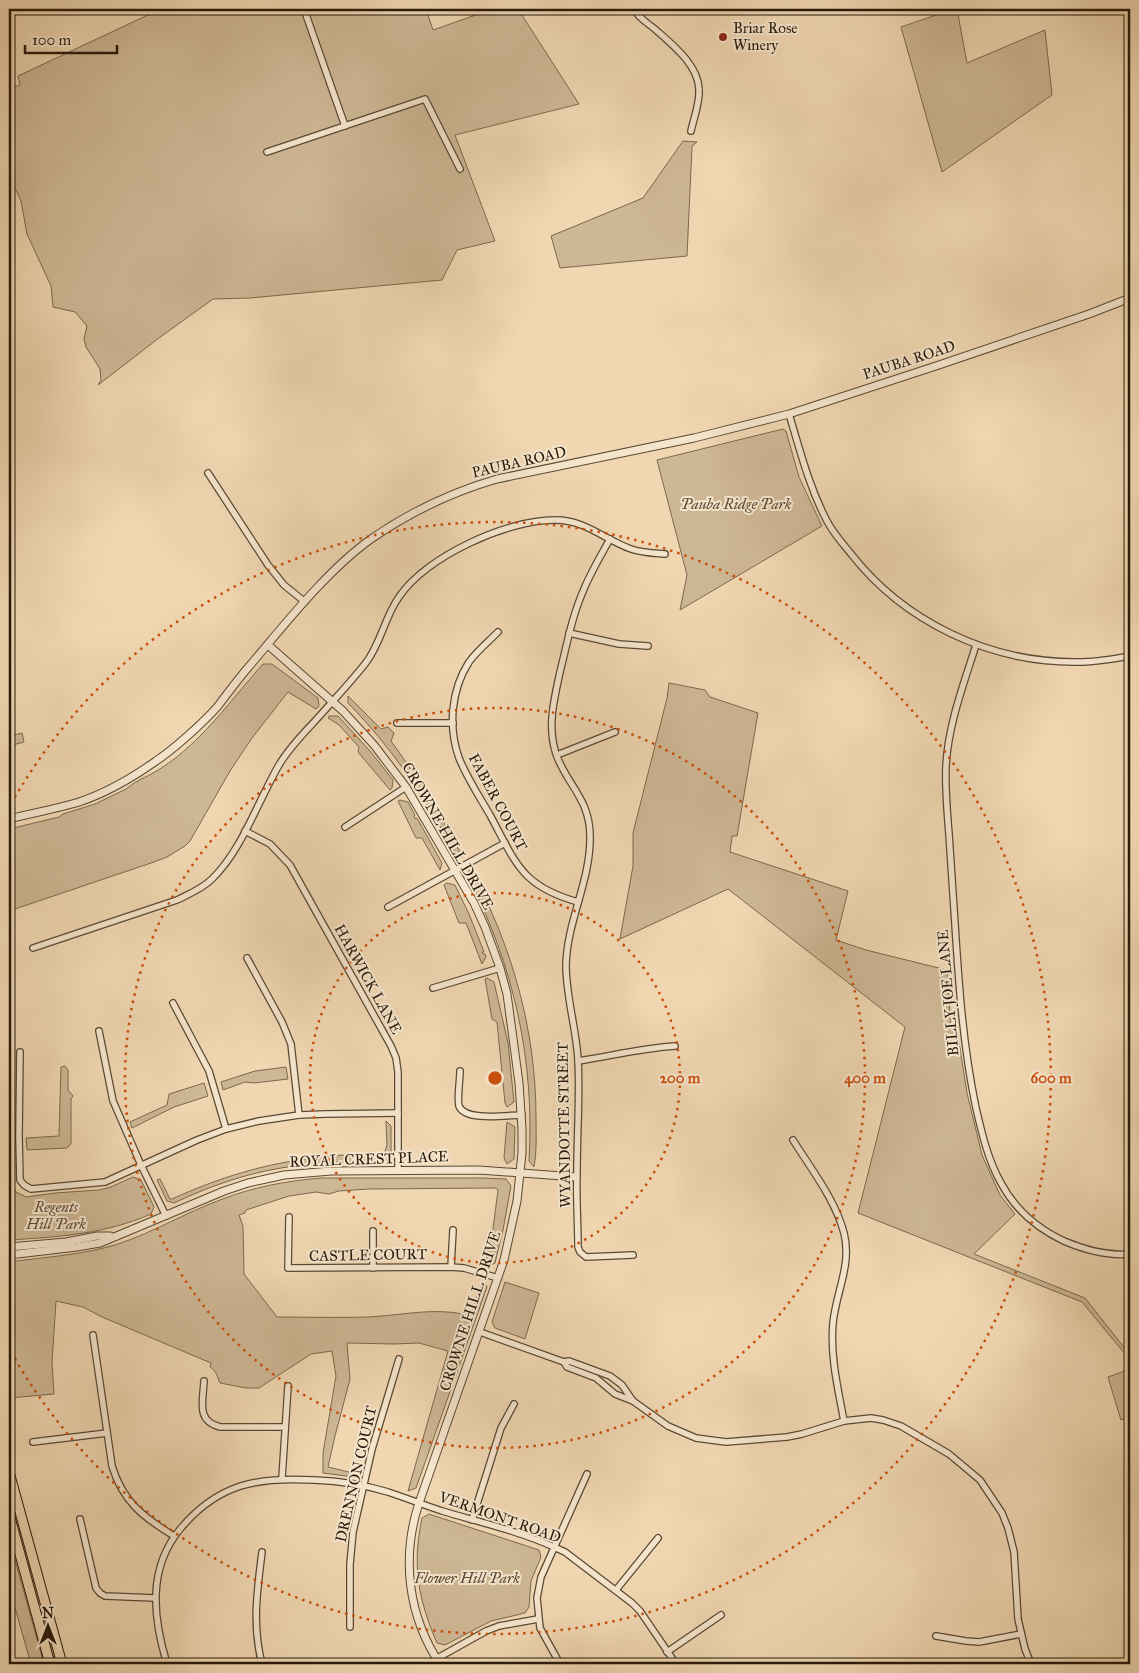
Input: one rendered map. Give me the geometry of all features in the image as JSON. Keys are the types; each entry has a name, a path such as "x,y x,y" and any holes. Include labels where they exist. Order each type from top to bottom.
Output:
{"main road":[{"path":"9,1472 62,1664"},
{"path":"9,1514 50,1664"}],"street":[{"path":"304,9 345,126"},
{"path":"634,9 637,16 667,40 695,72 699,83 699,100 691,131"},
{"path":"267,152 425,99 460,169"},
{"name":"PAUBA ROAD","path":"9,819 81,801 108,790 157,761 216,708 268,644 339,566 371,540 429,504 469,487 525,472 694,438 789,414 943,364 1130,298"},
{"path":"789,414 804,467 828,522 858,562 884,590 928,622 976,645 1003,653 1047,661 1074,662 1130,656"},
{"path":"208,473 268,565 284,585 305,602"},
{"path":"33,948 177,900 196,892 212,880 225,864 245,831 280,762 372,654 398,597 426,569 471,542 490,534 539,520 571,522 592,529 634,550 665,554"},
{"name":"WYANDOTTE STREET","path":"610,539 584,588 569,633 551,713 552,739 556,755 584,804 589,821 590,848 568,947 566,965 567,985 576,1031 578,1061 576,1177 578,1247 580,1252 586,1257 633,1256"},
{"name":"FABER COURT","path":"498,632 479,650 462,675 453,706 452,723 455,744 465,771 516,863 527,878 559,897 578,902"},
{"path":"569,633 620,644 648,646"},
{"name":"CROWNE HILL DRIVE","path":"268,644 343,711 374,745 406,787 456,870 485,927 507,994 522,1115 522,1153 518,1201 498,1278 419,1504 411,1534 408,1561 409,1581 420,1625 438,1662"},
{"name":"BILLY JOE LANE","path":"976,645 959,700 946,765 947,811 963,1034 968,1072 980,1127 990,1159 1001,1183 1011,1198 1040,1228 1076,1246 1102,1253 1130,1254"},
{"path":"397,723 452,723"},
{"path":"556,755 615,732"},
{"path":"345,828 406,787"},
{"name":"HARWICK LANE","path":"245,831 270,844 290,865 391,1046 396,1058 398,1072 398,1170"},
{"path":"388,907 505,843"},
{"path":"247,958 282,1022 291,1044 298,1116"},
{"path":"433,988 500,968"},
{"path":"173,1003 209,1071 226,1129"},
{"path":"99,1031 113,1101 166,1216"},
{"path":"578,1061 648,1048 675,1046"},
{"path":"20,1052 18,1136 20,1180 24,1185 31,1188 97,1183 113,1179 226,1129 259,1121 298,1116 398,1113"},
{"path":"460,1071 459,1106 464,1113 475,1116 522,1115"},
{"path":"793,1140 834,1207 844,1234 847,1262 833,1320 832,1338 832,1356 844,1421"},
{"name":"ROYAL CREST PLACE","path":"9,1255 100,1243 224,1191 248,1183 284,1175 331,1171 479,1170 576,1177"},
{"name":"CASTLE COURT","path":"289,1218 288,1268 451,1267 498,1278"},
{"path":"451,1267 453,1230"},
{"path":"372,1231 372,1268"},
{"name":"ROYAL CREST PLACE","path":"9,1247 66,1242 98,1236 114,1236"},
{"path":"480,1332 610,1376 622,1385 633,1400 668,1426 682,1434 696,1438 726,1442 787,1437 844,1421 871,1418 901,1426 949,1454 980,1480 1002,1513 1015,1560 1018,1619 1031,1664"},
{"path":"93,1335 112,1466 116,1478 130,1502 143,1516 174,1536"},
{"name":"DRENNON COURT","path":"350,1626 351,1547 363,1486 398,1359"},
{"path":"564,1362 567,1367 596,1378 615,1394 633,1400"},
{"path":"204,1381 203,1411 205,1420 210,1424 220,1427 285,1427"},
{"path":"282,1478 288,1386"},
{"path":"472,1520 501,1428 514,1404"},
{"path":"33,1442 107,1433"},
{"path":"560,1664 543,1636 538,1619 538,1587 587,1474"},
{"name":"VERMONT ROAD","path":"167,1664 158,1635 155,1598 160,1566 174,1536 187,1521 214,1498 231,1489 252,1482 282,1478 339,1482 387,1492 565,1552 616,1590 640,1611 676,1664"},
{"path":"80,1519 96,1588 100,1593 105,1596 155,1598"},
{"path":"616,1590 658,1538"},
{"path":"262,1552 255,1624 262,1664"},
{"path":"668,1652 721,1615"},
{"path":"427,1664 438,1662 486,1632 500,1626 538,1619"},
{"path":"936,1636 979,1642 1021,1634"}],"green space":[{"path":"165,9 426,9 433,30 493,9 518,9 579,104 455,135 495,241 457,250 442,280 250,298 213,299 98,385 101,380 100,369 86,347 84,339 87,326 75,312 53,307 51,286 27,234 21,201 9,175 9,89 20,85 18,76 150,14"},
{"path":"957,9 967,63 1045,30 1052,95 942,172 901,27"},
{"path":"683,141 697,142 692,146 687,256 560,268 551,236 643,198"},
{"name":"Pauba Ridge Park","path":"783,429 786,431 799,477 822,526 680,610 687,575 657,460"},
{"path":"263,664 272,664 318,698 319,706 316,709 288,692 252,738 230,771 190,841 185,846 167,857 154,862 9,911 9,829 59,817 95,804 126,789 158,770 176,758 207,729"},
{"path":"669,683 705,690 710,697 758,713 737,836 732,836 730,852 848,891 836,940 866,950 947,970 951,1028 957,1029 967,1093 982,1155 1000,1195 1015,1214 974,1254 1085,1298 1130,1355 1130,1360 1082,1302 858,1213 905,1027 728,889 620,939 633,866 633,833 667,698"},
{"path":"348,696 381,729 388,727 394,733 391,741 425,789 463,857 456,855 408,775 365,721 348,703"},
{"path":"329,716 338,716 370,751 393,780 390,790 358,752 359,747 339,725 328,718"},
{"path":"22,733 24,742 9,746 9,736"},
{"path":"398,801 408,802 415,815 415,819 417,818 442,863 440,870 422,838 416,838"},
{"path":"469,870 471,870 486,899 510,959 519,989 532,1052 535,1085 536,1154 534,1167 529,1161 528,1087 518,1015 498,945 468,877"},
{"path":"447,883 455,885 469,914 484,952 482,952 486,957 482,964 466,923 459,923 444,885"},
{"path":"487,978 494,982 508,1043 514,1102 507,1107 505,1103 497,1022 492,1019 485,979"},
{"path":"65,1066 68,1070 68,1090 73,1096 71,1099 71,1144 67,1148 27,1150 26,1138 59,1136 61,1067"},
{"path":"286,1067 288,1079 254,1083 245,1082 223,1090 221,1082 255,1071"},
{"path":"204,1083 208,1096 174,1107 132,1128 130,1122 167,1105 169,1094"},
{"path":"386,1121 391,1126 391,1157 386,1162 329,1163 277,1169 227,1182 174,1203 167,1201 157,1180 160,1179 170,1199 172,1199 242,1172 278,1164 315,1158 317,1156 384,1154 387,1145"},
{"path":"507,1122 515,1127 514,1159 507,1164 504,1158"},
{"name":"Regents Hill Park","path":"133,1177 141,1180 154,1207 151,1214 134,1221 99,1230 64,1236 9,1240 9,1184 11,1184 16,1192 26,1197 99,1190"},
{"path":"321,1178 506,1179 511,1186 495,1263 488,1267 486,1261 493,1229 498,1190 496,1188 369,1189 339,1191 329,1194 316,1192 289,1196 246,1210 245,1213 239,1215 243,1226 244,1274 277,1317 366,1317 431,1312 457,1313 470,1316 483,1281 487,1287 416,1488 408,1491 448,1351 419,1343 347,1343 350,1379 328,1467 353,1473 354,1477 323,1473 323,1453 336,1376 332,1351 311,1354 259,1388 246,1388 220,1383 215,1372 210,1367 211,1363 102,1317 83,1307 56,1301 52,1362 54,1394 9,1398 9,1262 105,1248 131,1239 232,1195 270,1185"},
{"path":"505,1282 539,1293 525,1339 495,1328 492,1322"},
{"path":"1130,1369 1130,1417 1121,1420 1108,1377"},
{"path":"9,1484 59,1664 54,1663 9,1499"},
{"name":"Flower Hill Park","path":"429,1514 539,1550 541,1557 531,1581 529,1607 525,1613 491,1621 445,1645 437,1643 421,1597 417,1567 417,1551 422,1518"},
{"path":"9,1538 44,1664 31,1664 9,1587"}],"place":[{"name":"Briar Rose Winery","path":"723,37"}]}
